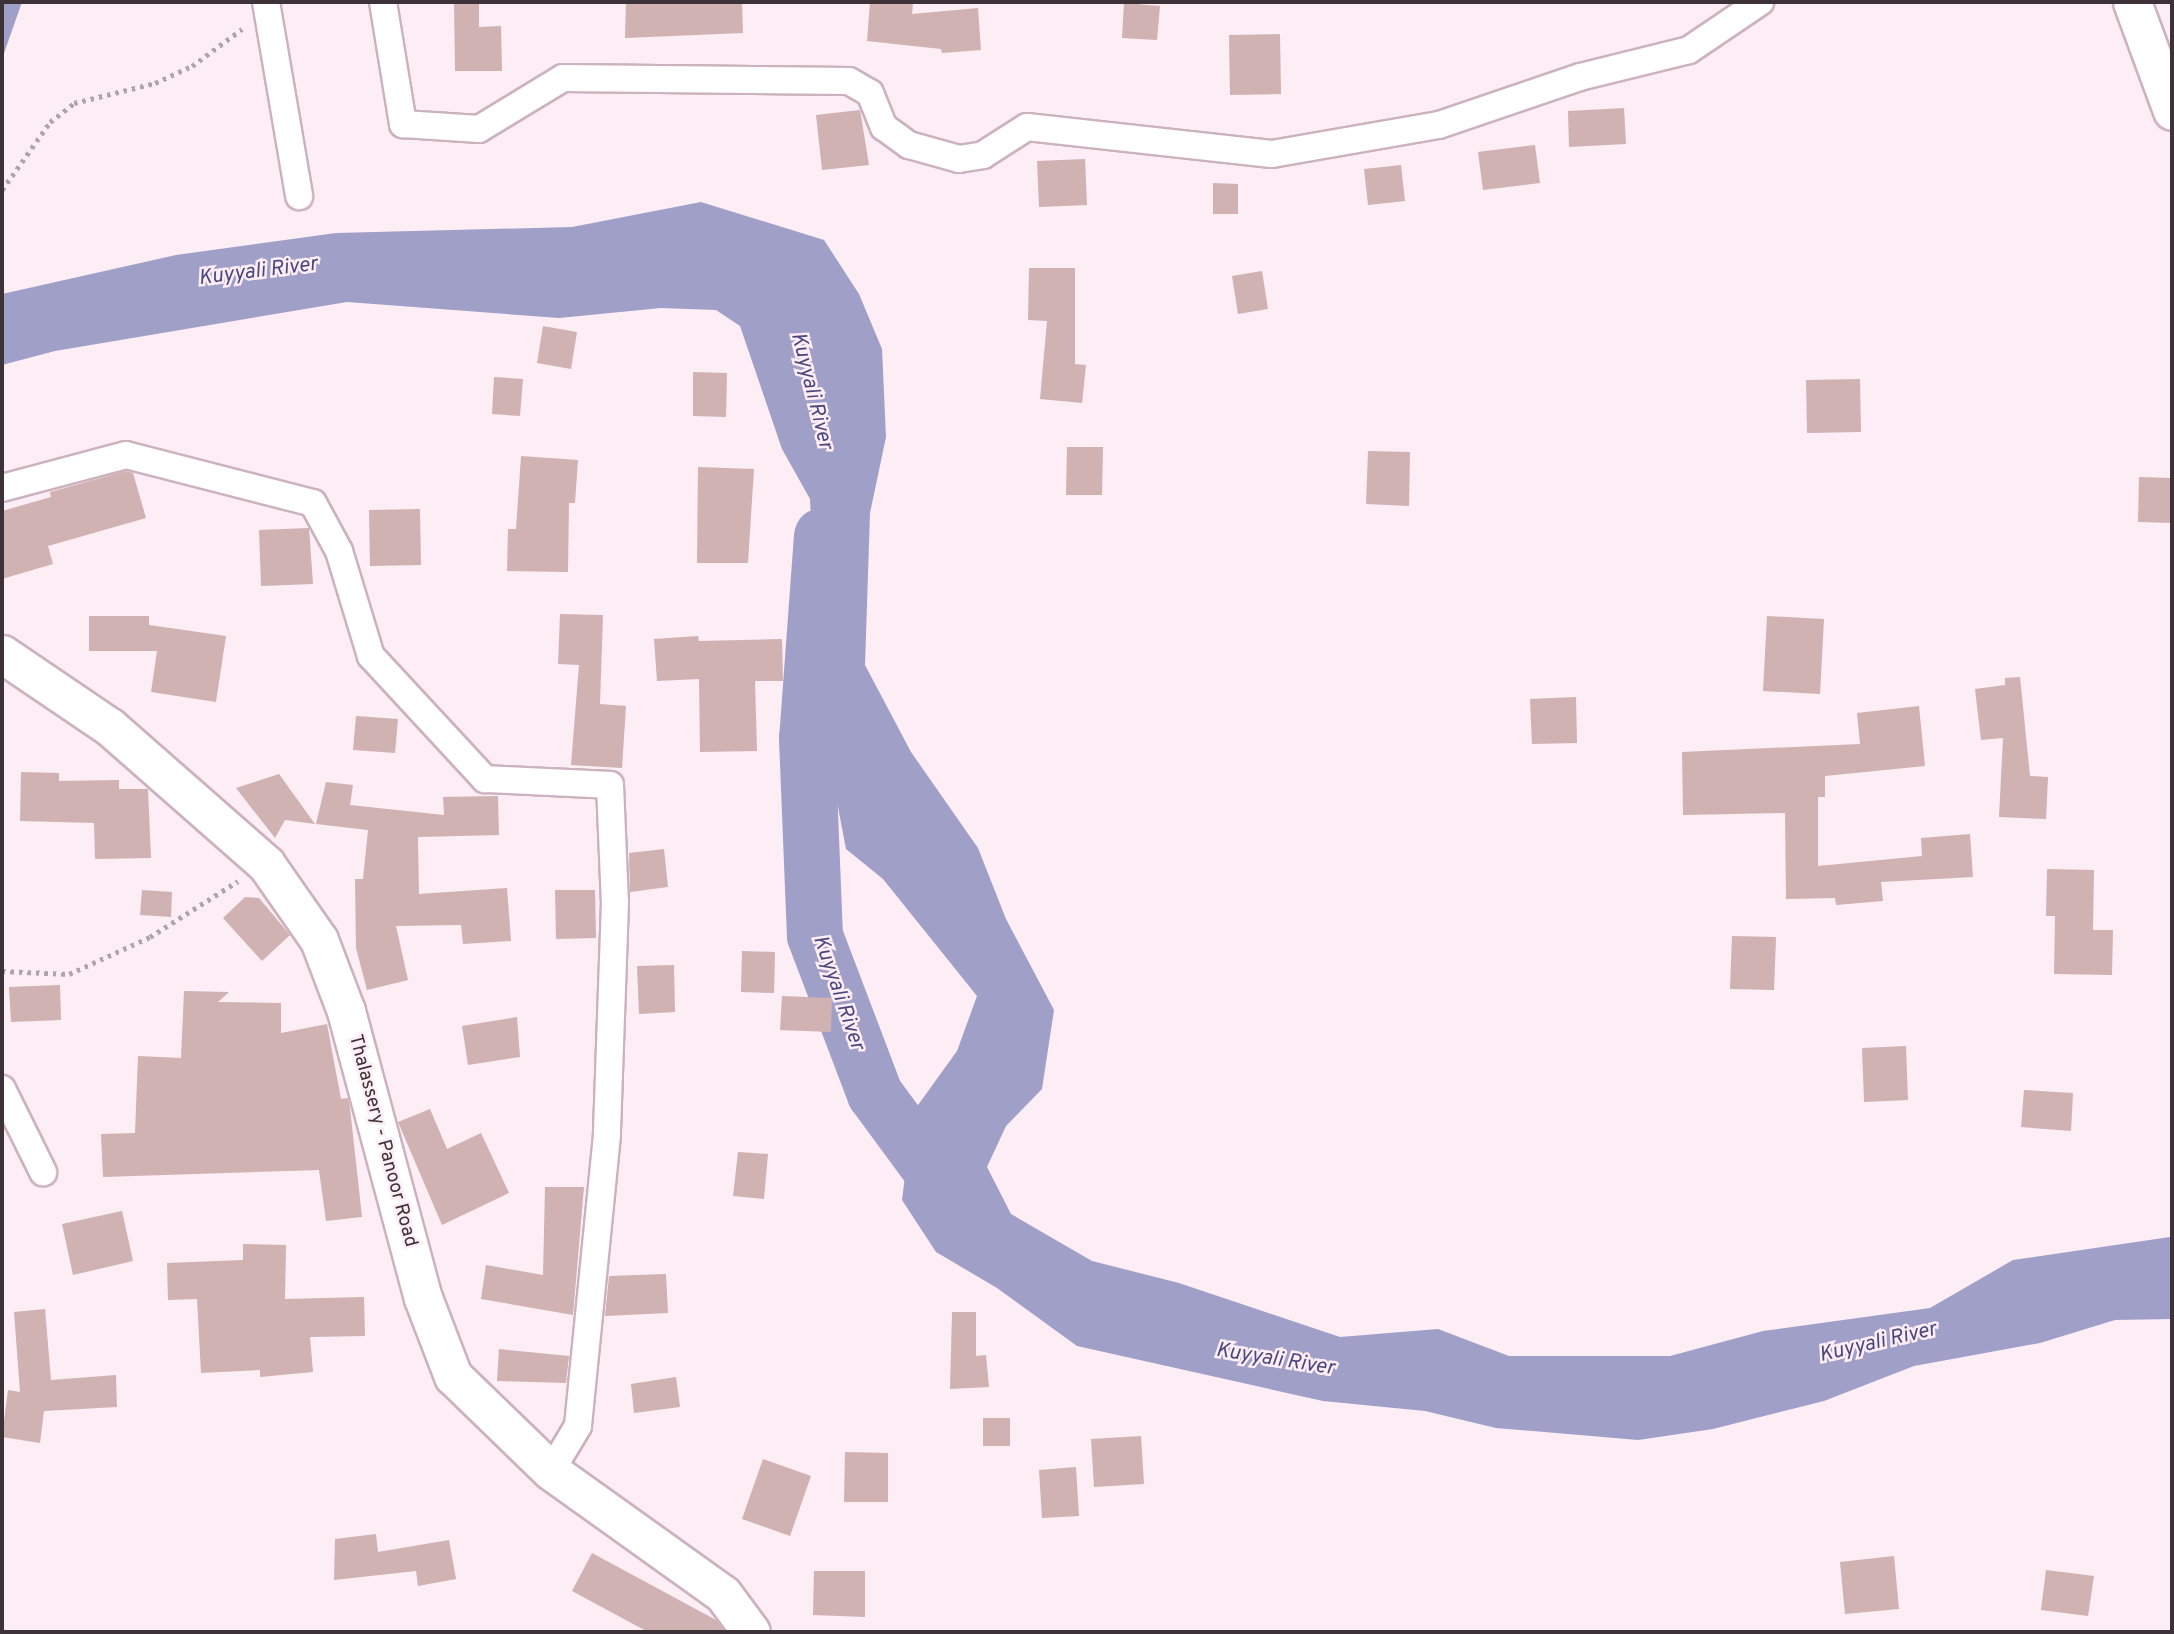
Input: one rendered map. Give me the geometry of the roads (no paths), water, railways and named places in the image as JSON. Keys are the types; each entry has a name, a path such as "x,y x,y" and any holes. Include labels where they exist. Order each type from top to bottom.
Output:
{"main road":[{"path":"2132,2 2172,111"},
{"name":"Thalassery - Panoor Road","path":"2,654 110,727 266,864 319,940 346,1011 424,1298 453,1376 551,1471 723,1594 751,1632"}],"street":[{"path":"383,2 403,124 479,129 562,79 849,81 870,93 884,127 909,145 959,159 983,155 1027,127 1272,154 1439,125 1580,77 1689,50 1760,2"},
{"path":"267,10 299,196"},
{"path":"2,488 126,455 313,503 340,551 371,656 485,779 610,785 615,902 607,1135 578,1426 551,1471"},
{"path":"2,1089 43,1172"}],"water":[{"path":"2,2 22,2 2,59"},
{"path":"701,202 824,240 859,294 882,349 886,437 870,513 865,665 911,752 978,848 1006,919 1054,1010 1042,1089 1006,1126 987,1167 1011,1214 1092,1261 1179,1283 1340,1337 1438,1329 1509,1356 1670,1356 1763,1331 1930,1308 2013,1260 2170,1237 2172,1319 2115,1320 2040,1343 1914,1366 1824,1401 1713,1429 1638,1440 1496,1428 1425,1411 1323,1401 1077,1346 997,1288 936,1252 902,1200 913,1112 957,1051 977,996 883,879 846,849 822,724 810,499 782,449 740,326 716,310 661,308 559,318 347,302 55,351 2,365 2,294 176,255 336,233 572,227"}],"waterway":[{"name":"Kuyyali River","path":"822,536 807,738 815,936 875,1094 954,1201"}]}
